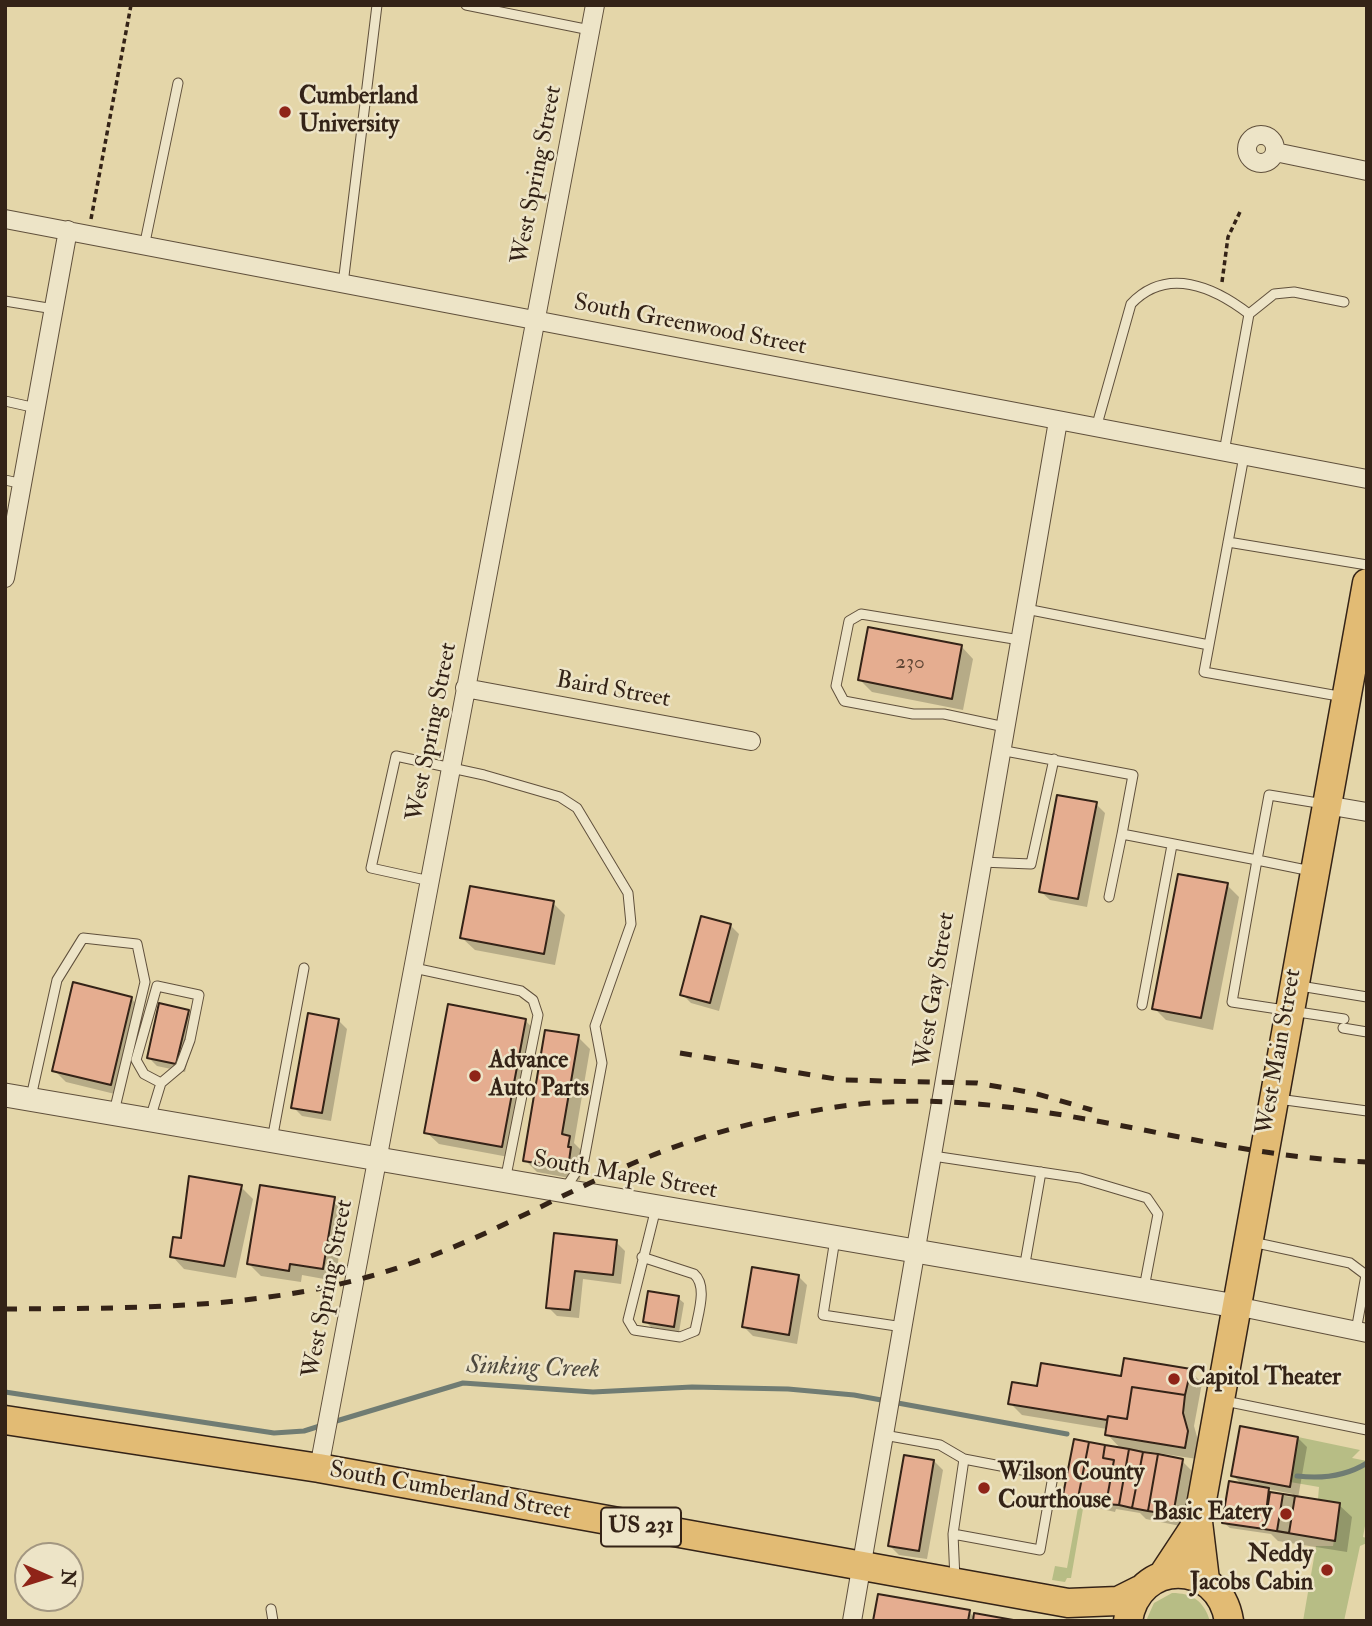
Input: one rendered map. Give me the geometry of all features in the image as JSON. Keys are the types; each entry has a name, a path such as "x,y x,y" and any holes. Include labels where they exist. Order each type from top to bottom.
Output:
{"main road":[{"name":"West Main Street","path":"1205,1580 1198,1522 1313,872 1346,697 1359,663 1367,583"},
{"name":"South Cumberland Street","path":"5,1420 319,1468 1068,1603 1118,1601 1152,1583"},
{"name":"West Main Street","path":"1128,1621 1132,1604 1152,1583 1198,1522"},
{"name":"US 231","path":"1152,1583 1184,1573 1205,1580"},
{"path":"1205,1580 1221,1596 1233,1616"},
{"path":"1068,1603 1097,1621"}],"street":[{"name":"West Spring Street","path":"319,1468 595,5"},
{"path":"1275,152 1367,171"},
{"name":"South Greenwood Street","path":"5,219 1367,479"},
{"path":"5,578 14,482 36,408 68,230"},
{"name":"West Gay Street","path":"852,1621 1058,421"},
{"name":"Baird Street","path":"466,688 751,741"},
{"path":"1326,805 1367,812"},
{"name":"South Maple Street","path":"5,1095 916,1254 1236,1306"},
{"path":"1236,1306 1361,1332"}],"lane":[{"path":"344,284 377,5"},
{"path":"466,5 590,30"},
{"path":"144,247 178,83"},
{"path":"1096,428 1131,304 1142,293 1174,282 1188,283 1221,294 1249,314"},
{"path":"1224,452 1249,314 1274,293 1294,292 1344,302"},
{"path":"5,300 54,309"},
{"path":"5,401 36,408"},
{"path":"1244,456 1204,672 1346,697"},
{"path":"1228,542 1367,565"},
{"path":"1026,609 1209,645"},
{"path":"1004,727 944,714 913,714 844,701 836,686 849,621 861,614 1020,640"},
{"path":"1000,750 1133,775 1109,897"},
{"path":"430,881 371,868 396,756 451,767 560,797 577,808 628,893 631,924 595,1026 602,1063 584,1160 563,1192"},
{"path":"981,862 1031,864 1054,759"},
{"path":"1326,805 1269,795 1232,1002 1287,1011 1367,1032"},
{"path":"1122,834 1313,872"},
{"path":"1142,1005 1172,845"},
{"path":"30,1099 58,980 83,939 137,944 145,982 114,1114"},
{"path":"272,1142 304,968"},
{"path":"414,968 521,991 536,1005 538,1015 504,1182"},
{"path":"1293,984 1367,997"},
{"path":"150,1120 161,1083 180,1067 190,1040 199,995 157,986 136,1060 144,1074 161,1083"},
{"path":"1272,1098 1367,1111"},
{"path":"933,1156 1080,1178 1147,1198 1158,1214 1143,1292"},
{"path":"1024,1271 1041,1172"},
{"path":"642,1257 699,1278 701,1292 695,1331 680,1337 634,1330 628,1320 642,1257 656,1208"},
{"path":"835,1240 823,1315 903,1327"},
{"path":"1247,1241 1350,1263 1366,1275 1361,1332"},
{"path":"1220,1400 1367,1430"},
{"path":"884,1435 940,1445 964,1459 1053,1476 1041,1550 953,1534"},
{"path":"955,1581 953,1534 964,1459"},
{"path":"271,1609 273,1621"}],"path":[{"path":"91,219 131,5"},
{"path":"1221,294 1228,237 1240,212"}],"green space":[{"path":"1298,1437 1360,1450 1352,1458 1367,1461 1367,1515 1363,1537 1367,1538 1367,1543 1360,1546 1344,1621 1303,1621 1316,1546 1333,1546 1340,1503 1318,1499 1319,1487 1290,1482"},
{"path":"1079,1502 1084,1503 1071,1578 1067,1578 1065,1582 1052,1580 1055,1566 1067,1568"},
{"path":"1172,1593 1186,1595 1201,1603 1210,1621 1146,1621 1154,1603"}],"building":[{"path":"868,627 962,645 952,699 858,680"},
{"path":"1057,795 1097,802 1078,899 1039,892"},
{"path":"1178,874 1228,883 1201,1018 1152,1009"},
{"path":"470,886 554,901 544,954 460,938"},
{"path":"701,916 731,924 710,1003 680,995"},
{"path":"73,982 132,997 111,1085 52,1071"},
{"path":"159,1003 189,1010 176,1064 147,1058"},
{"name":"Advance Auto Parts","path":"448,1004 526,1019 502,1147 424,1133"},
{"path":"308,1013 339,1019 322,1113 291,1108"},
{"path":"545,1030 579,1035 562,1134 570,1136 568,1168 523,1161"},
{"path":"189,1176 242,1185 224,1266 170,1257 173,1237 181,1238"},
{"path":"260,1185 335,1197 323,1269 290,1264 289,1271 247,1264"},
{"path":"554,1233 617,1240 613,1275 575,1271 570,1310 546,1308"},
{"path":"752,1267 799,1275 789,1335 742,1327"},
{"path":"648,1291 679,1296 674,1327 643,1322"},
{"path":"1124,1358 1191,1369 1185,1395 1132,1387 1127,1419 1108,1416 1107,1420 1008,1404 1012,1382 1037,1386 1041,1363 1121,1376"},
{"path":"1132,1387 1185,1395 1183,1413 1188,1431 1185,1448 1105,1435 1108,1416 1127,1419"},
{"path":"1240,1426 1298,1437 1290,1487 1231,1476"},
{"path":"1074,1439 1089,1442 1078,1498 1063,1495"},
{"path":"1089,1442 1105,1445 1103,1458 1114,1460 1106,1504 1078,1498"},
{"path":"1105,1445 1129,1449 1119,1505 1106,1504 1114,1460 1103,1458"},
{"path":"1129,1449 1143,1452 1132,1508 1119,1505"},
{"path":"1143,1452 1158,1454 1148,1511 1132,1508"},
{"path":"1158,1454 1183,1459 1173,1515 1148,1511"},
{"path":"904,1455 934,1460 919,1551 888,1546"},
{"path":"1229,1481 1269,1488 1264,1529 1222,1523"},
{"path":"1270,1492 1340,1503 1335,1541 1264,1529"},
{"name":"Basic Eatery","path":"1283,1494 1295,1496 1289,1533 1277,1531"},
{"path":"878,1594 970,1610 968,1621 873,1621"},
{"path":"974,1613 1019,1621 973,1621"}],"waterway":[{"name":"Sinking Creek","path":"333,1422 463,1383 593,1392 692,1387 788,1389 854,1395 1067,1434"},
{"name":"Sinking Creek","path":"5,1392 274,1433 304,1431 323,1425"},
{"name":"Sinking Creek","path":"1297,1476 1333,1476 1367,1463"}],"railway":[{"path":"680,1053 842,1080 977,1083 1034,1093 1092,1110"},
{"path":"5,1309 209,1303 260,1298 360,1279 437,1254 652,1155 756,1123 836,1107 903,1101 970,1103 1037,1111 1301,1157 1367,1162"}],"place":[{"name":"Cumberland University","path":"285,112"},
{"name":"Advance Auto Parts","path":"475,1076"},
{"name":"Capitol Theater","path":"1174,1379"},
{"name":"Wilson County Courthouse","path":"984,1488"},
{"name":"Basic Eatery","path":"1286,1514"},
{"name":"Neddy Jacobs Cabin","path":"1327,1570"}]}
